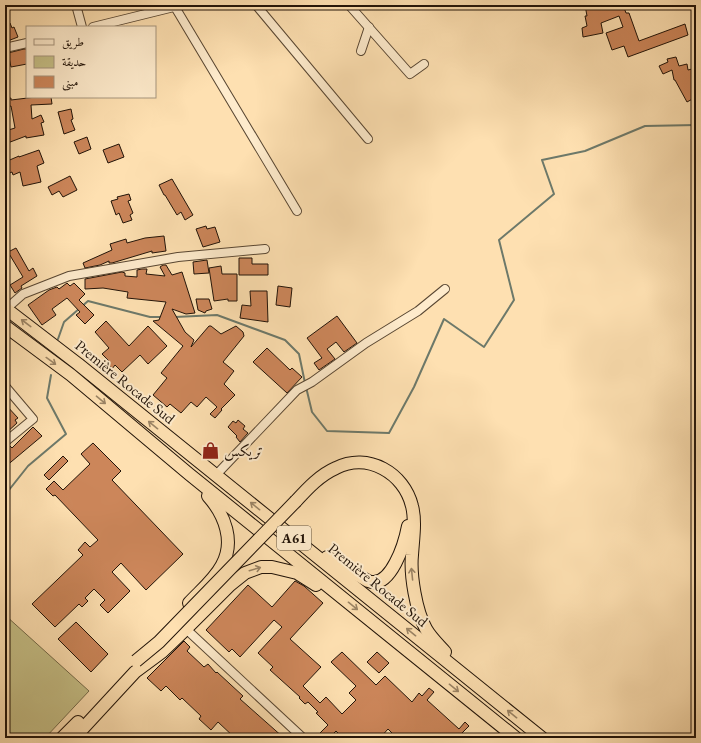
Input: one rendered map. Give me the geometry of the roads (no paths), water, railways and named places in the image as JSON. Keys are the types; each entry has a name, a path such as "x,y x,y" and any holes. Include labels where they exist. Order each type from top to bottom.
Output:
{"highway":[{"name":"Première Rocade Sud","path":"5,309 78,364 542,738"},
{"name":"Première Rocade Sud","path":"5,326 71,375 189,474 516,738"},
{"path":"62,738 141,662 323,476 335,468 359,462 372,464 384,469 395,477 407,493 413,507 414,523 411,564 412,578 417,603 426,628 435,641 480,688"},
{"path":"298,502 319,483 337,471 353,466 365,466 382,472 397,484 407,501 410,515 406,535 399,555 386,577 378,582 368,581 303,545"},
{"path":"74,738 135,672 141,662 214,577 226,557 228,535 223,518 215,504 189,474"},
{"path":"141,662 151,660 186,629 238,578 255,569 272,567 291,571 339,595"}],"street":[{"path":"76,5 82,26"},
{"path":"256,5 368,138"},
{"path":"349,5 410,74 424,64"},
{"path":"97,26 180,6 297,211"},
{"path":"361,51 368,27"},
{"path":"5,48 26,43"},
{"path":"5,309 23,294 69,276 178,258 265,249"},
{"path":"216,475 297,390 312,382 366,343 418,311 445,289"},
{"path":"5,386 33,419 6,440"},
{"path":"186,629 302,738"}],"waterway":[{"path":"306,387 312,412 327,431 389,433 414,387 444,319 484,347 514,300 499,240 554,194 542,160 585,151 645,126 696,125"},
{"path":"58,339 64,322 88,301 150,317 163,317"},
{"path":"175,317 217,315 285,340 299,354 305,383"},
{"path":"5,495 28,466 66,434 47,398 51,375"}],"place":[{"name":"تريكس","path":"211,451"}]}
